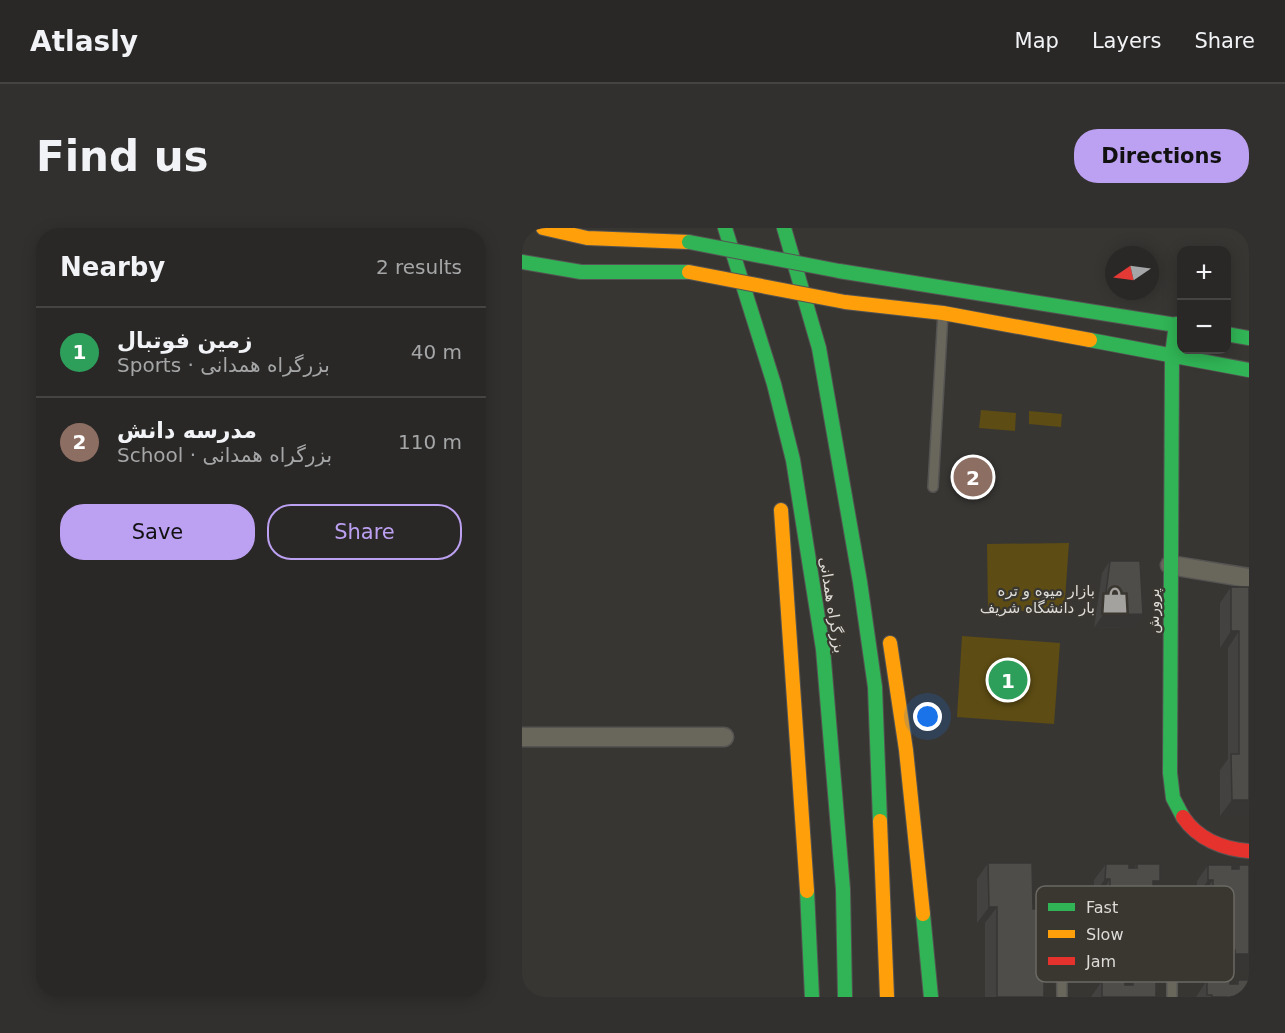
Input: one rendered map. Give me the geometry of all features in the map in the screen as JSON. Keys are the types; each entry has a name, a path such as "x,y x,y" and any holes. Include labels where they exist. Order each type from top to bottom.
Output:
{"main road":[{"path":"543,228 587,238 689,242 839,271 1177,325"},
{"name":"بزرگراه همدانی","path":"724,228 774,384 793,460 823,649 843,889 844,997"},
{"name":"بزرگراه همدانی","path":"784,228 819,348 860,582 875,687 887,997"},
{"path":"522,262 581,272 689,272 845,302 942,313 1249,370"},
{"name":"پرورش","path":"1177,334 1172,355 1170,565 1170,772 1173,801 1188,823 1208,841 1230,851 1249,851"},
{"path":"1231,335 1249,338"},
{"path":"819,348 851,448"},
{"path":"773,443 774,384"},
{"path":"780,500 794,635 804,850 813,962 812,997"},
{"path":"887,624 906,750 931,997"},
{"path":"796,962 804,850"}],"street":[{"path":"1170,565 1249,578"},
{"path":"522,737 724,737"}],"lane":[{"path":"933,487 942,313"},
{"path":"1062,982 1062,997"}],"shaded area":[{"path":"981,410 1016,413 1015,431 979,428"},
{"path":"1029,411 1062,414 1061,427 1029,424"},
{"path":"1069,543 1064,613 988,609 987,544"},
{"path":"962,636 1060,643 1054,724 957,717"}],"building":[{"path":"1110,561 1140,561 1143,614 1103,615"},
{"path":"1231,587 1249,587 1249,800 1232,800 1231,754 1239,754 1239,631 1231,631"},
{"path":"988,863 1032,863 1033,909 1036,909 1036,982 1044,982 1044,997 997,997 997,907 989,907"},
{"path":"1106,864 1129,864 1129,868 1137,868 1137,864 1160,864 1160,881 1153,881 1153,886 1110,886 1110,879 1105,879"},
{"path":"1208,865 1232,865 1232,869 1239,869 1239,865 1249,865 1249,954 1235,954 1234,950 1234,886 1213,886 1213,880 1208,880"},
{"path":"1238,980 1249,980 1249,997 1207,995 1207,982 1238,984"},
{"path":"1102,982 1125,982 1125,985 1133,985 1133,982 1156,982 1156,997 1102,997"}],"traffic: fast":[{"path":"725,228 774,384 793,460 823,649 843,889 845,997"},
{"path":"784,228 819,348 860,582 875,687 880,821"},
{"path":"689,242 839,271"},
{"path":"522,262 581,272 689,272"},
{"path":"839,271 1177,325"},
{"path":"1176,324 1172,355 1170,773 1173,798 1183,817"},
{"path":"1231,335 1249,338"},
{"path":"1090,340 1249,370"},
{"path":"807,891 812,997"},
{"path":"923,914 931,997"}],"traffic: slow":[{"path":"543,228 587,238 689,242"},
{"path":"689,272 845,302"},
{"path":"845,302 943,313 1090,340"},
{"path":"781,510 807,891"},
{"path":"890,643 906,750 923,914"},
{"path":"880,821 887,997"}],"traffic: jam":[{"path":"1183,817 1189,825 1212,842 1249,851"}],"place":[{"name":"مدرسه دانش","path":"973,477"},
{"name":"بازار میوه و تره بار دانشگاه شریف","path":"1115,600"},
{"name":"زمین فوتبال","path":"1008,680"}]}
